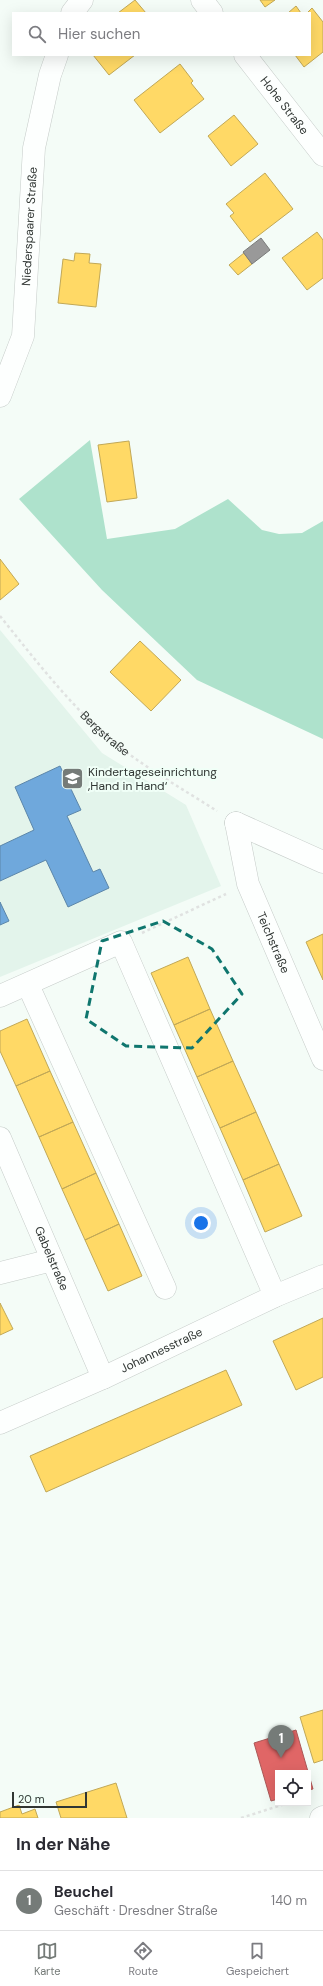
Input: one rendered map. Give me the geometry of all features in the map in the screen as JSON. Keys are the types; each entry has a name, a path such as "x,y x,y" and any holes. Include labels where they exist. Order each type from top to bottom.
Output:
{"street":[{"path":"73,12 82,0"},
{"path":"202,0 211,12"},
{"name":"Niederspaarer Straße","path":"0,396 23,336 34,148 50,75 57,56"},
{"name":"Hohe Straße","path":"246,56 323,156"},
{"path":"236,823 323,862"},
{"name":"Teichstraße","path":"236,823 248,884 323,1059"},
{"path":"0,996 28,985 121,942 275,1296"},
{"path":"28,985 165,1288"},
{"name":"Gabelstraße","path":"0,1138 103,1378"},
{"path":"0,1273 52,1260"},
{"name":"Johannesstraße","path":"0,1423 103,1378 275,1296 323,1276"}],"path":[{"name":"Bergstraße","path":"0,616 60,689 106,736 157,773 236,823"},
{"path":"121,942 248,884"},
{"path":"241,1818 279,1806"}],"highlighted area":[{"path":"163,921 212,949 242,994 192,1048 126,1046 86,1019 102,941"}],"shaded area":[{"name":"Kindertageseinrichtung ‚Hand in Hand‘","path":"0,630 102,753 186,805 221,886 0,977"}],"green space":[{"path":"90,440 107,539 175,529 228,499 262,530 279,534 302,533 323,521 323,739 197,680 102,590 19,499"}],"building: Wohnen":[{"path":"135,0 145,12 119,12"},
{"path":"260,0 275,0 265,7"},
{"path":"296,6 300,12 289,12"},
{"path":"312,8 323,22 323,52 304,67 296,56 311,56 311,12 308,12"},
{"path":"94,56 134,56 109,75"},
{"path":"180,64 193,81 191,83 204,99 160,133 134,100"},
{"path":"234,115 258,144 231,166 208,136"},
{"path":"265,173 293,209 250,242 230,216 234,213 226,204"},
{"path":"317,232 323,240 323,278 307,290 282,258"},
{"path":"75,253 90,254 89,263 101,264 96,307 58,303 63,259 74,261"},
{"path":"244,253 252,264 238,275 229,265"},
{"path":"129,441 137,498 107,502 98,445"},
{"path":"0,559 19,584 0,600"},
{"path":"140,641 181,680 151,711 110,672"},
{"path":"323,934 323,980 306,942"},
{"path":"188,957 210,1009 174,1025 151,973"},
{"path":"210,1009 233,1061 197,1077 174,1025"},
{"path":"27,1019 50,1071 16,1086 0,1051 0,1031"},
{"path":"233,1061 256,1112 220,1128 197,1077"},
{"path":"50,1071 73,1122 39,1137 16,1086"},
{"path":"256,1112 279,1164 243,1180 220,1128"},
{"path":"73,1122 96,1173 62,1189 39,1137"},
{"path":"279,1164 302,1216 265,1232 243,1180"},
{"path":"96,1173 119,1224 85,1240 62,1189"},
{"path":"119,1224 142,1276 108,1291 85,1240"},
{"path":"0,1303 13,1329 0,1335"},
{"path":"323,1318 323,1377 296,1390 273,1341"},
{"path":"226,1370 242,1405 46,1492 30,1456"},
{"path":"323,1710 323,1760 314,1763 300,1717"},
{"path":"116,1783 127,1818 61,1818 56,1802"},
{"path":"19,1805 22,1814 35,1809 38,1818 0,1818 0,1812"}],"building: Handel":[{"path":"296,1730 308,1770 275,1770 275,1800 271,1801 254,1743"}],"building: Schulen":[{"name":"Kindertageseinrichtung ‚Hand in Hand‘","path":"60,766 81,810 67,816 93,872 100,869 109,888 68,907 46,860 0,881 0,846 34,830 15,787"},
{"path":"0,902 9,921 0,925"}],"building: Industrie":[{"path":"261,238 270,250 252,264 243,252"}],"place":[{"name":"Kindertageseinrichtung ‚Hand in Hand‘","path":"72,779"},
{"name":"Beuchel","path":"281,1758"}]}
